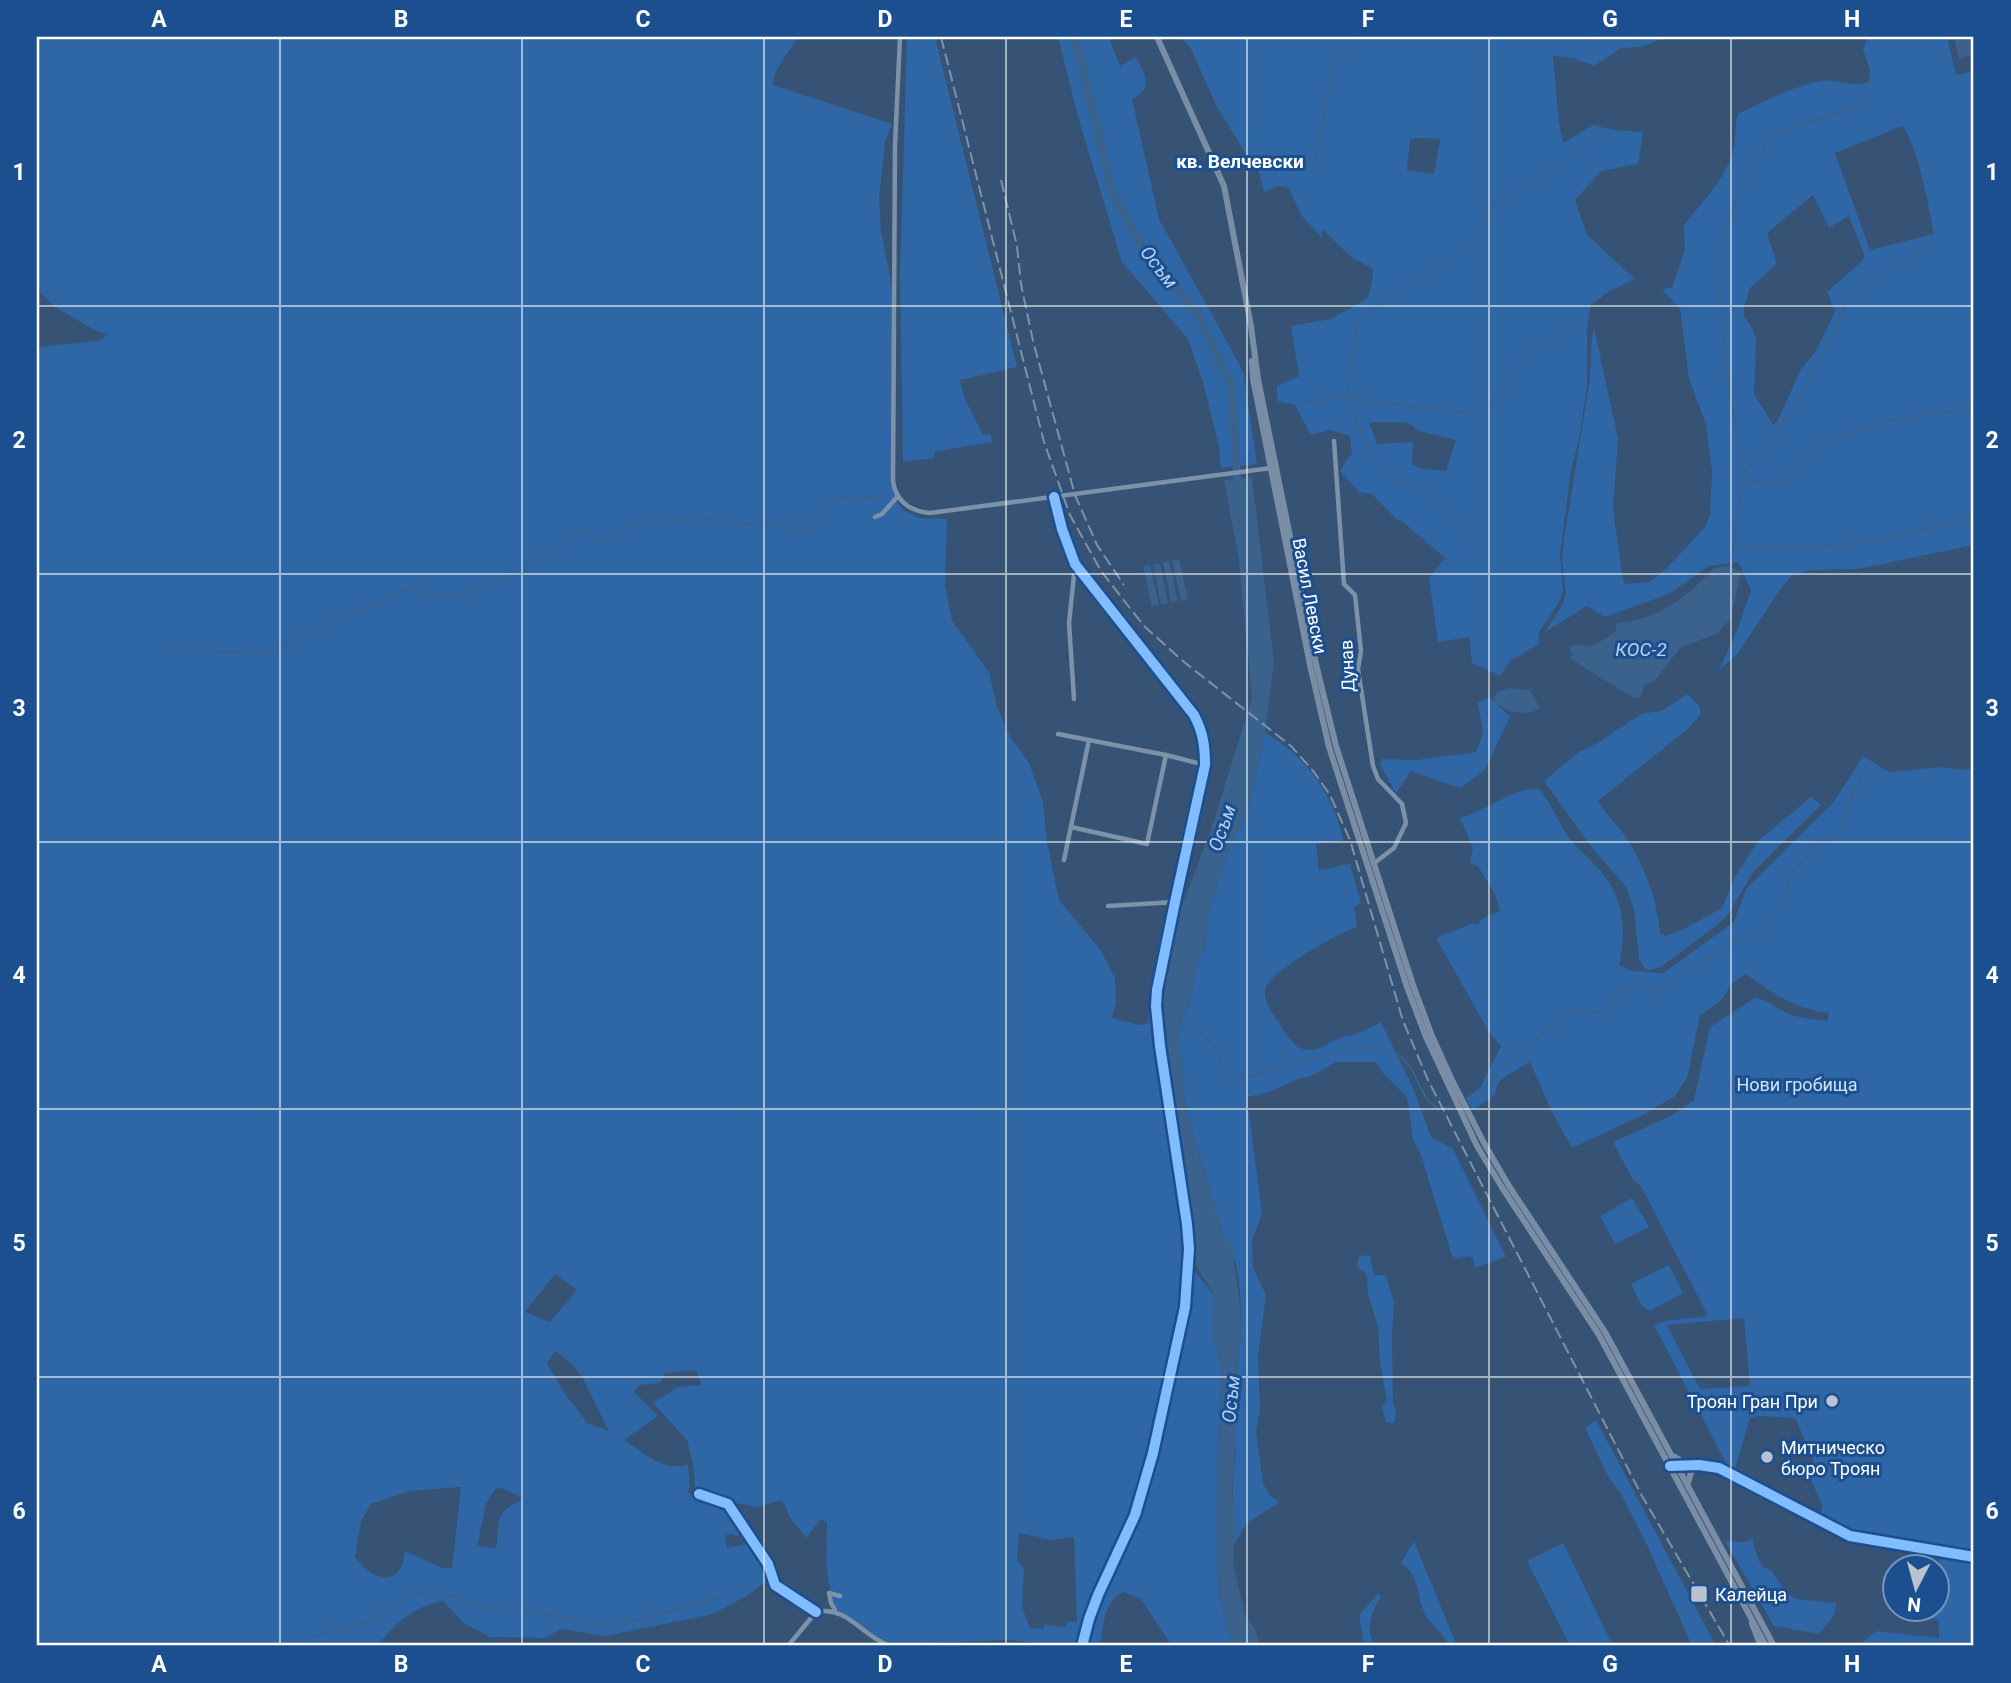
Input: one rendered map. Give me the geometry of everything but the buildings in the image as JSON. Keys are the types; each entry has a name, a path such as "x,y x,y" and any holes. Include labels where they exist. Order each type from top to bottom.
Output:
{"main road":[{"name":"Васил Левски","path":"1157,37 1224,186 1251,326 1253,379 1325,706 1370,865"},
{"path":"1370,865 1413,985 1457,1091 1509,1186 1605,1332 1673,1456 1674,1466 1688,1485 1774,1646"},
{"path":"1370,865 1426,1037 1461,1114 1503,1189 1599,1335 1674,1466 1766,1646"},
{"path":"1673,1456 1683,1462 1699,1465"},
{"path":"1688,1485 1690,1472 1699,1465"}],"street":[{"path":"900,37 895,145 894,481 898,496 909,508 930,513 1274,468"},
{"name":"Дунав","path":"1334,441 1344,584 1355,595 1361,651 1358,669 1368,743 1378,779 1402,804 1406,823 1394,848 1370,865"},
{"path":"875,517 882,514 898,496"},
{"path":"1054,497 1075,564 1194,715 1202,730 1205,748 1205,765 1157,990 1156,1006 1189,1249 1185,1307 1141,1497 1093,1607 1082,1646"},
{"path":"1074,699 1069,624 1075,564"},
{"path":"1058,734 1205,765"},
{"path":"1064,860 1089,740"},
{"path":"1071,827 1147,844 1166,755"},
{"path":"1108,906 1175,902"},
{"path":"1674,1466 1710,1465 1730,1472 1850,1536 1974,1556"},
{"path":"699,1494 728,1504 768,1564 775,1585 816,1612 835,1611"},
{"path":"841,1595 829,1594 835,1611 876,1641 890,1646"},
{"path":"1743,1603 1760,1646"},
{"path":"788,1646 816,1612"},
{"path":"975,1646 1016,1646"}],"green space":[{"path":"37,37 797,37 776,72 773,85 892,124 885,142 879,199 881,230 893,293 892,467 896,500 903,510 920,518 947,519 945,585 952,621 989,672 997,707 1011,738 1029,763 1043,802 1047,842 1059,900 1100,949 1115,978 1116,1002 1112,1018 1141,1025 1148,1023 1149,1013 1154,1018 1169,1150 1185,1239 1183,1299 1144,1474 1133,1508 1089,1607 1080,1645 1057,1646 1012,1640 892,1644 884,1642 833,1607 826,1563 827,1522 821,1519 806,1538 789,1516 784,1503 779,1501 758,1507 731,1502 726,1504 705,1497 695,1490 693,1464 687,1440 653,1403 678,1387 702,1385 696,1370 665,1373 660,1383 640,1385 634,1392 658,1416 624,1440 662,1464 688,1464 690,1486 687,1492 721,1504 744,1534 725,1535 727,1548 754,1543 771,1577 748,1595 713,1614 606,1636 561,1629 545,1638 490,1637 464,1623 443,1601 422,1607 405,1617 377,1646 37,1646 37,356 38,347 99,341 108,334 98,332 55,307 37,289","holes":["555,1274 577,1290 550,1322 525,1312","555,1351 573,1365 582,1377 609,1431 584,1422 586,1421 565,1394 547,1363","461,1487 452,1568 442,1568 405,1551 401,1567 390,1577 377,1576 364,1568 355,1557 361,1521 371,1504 409,1491","501,1488 521,1497 521,1500 502,1514 496,1548 477,1546 486,1504 495,1489","1019,1533 1051,1540 1074,1537 1077,1622 1067,1622 1066,1627 1044,1625 1043,1629 1030,1628 1022,1607 1024,1570 1017,1559"]},
{"path":"907,37 935,37 1017,367 960,380 964,397 983,435 991,434 992,442 934,452 935,458 903,462 900,274"},
{"path":"1058,37 1109,37 1120,66 1136,57 1146,86 1132,99 1159,219 1243,371 1257,464 1221,468 1219,447 1203,382 1188,339 1122,262 1078,117"},
{"path":"1181,37 1666,37 1641,47 1621,48 1594,66 1573,58 1553,56 1563,143 1593,125 1643,132 1638,164 1601,171 1575,200 1587,235 1635,279 1608,292 1591,305 1587,327 1587,385 1580,435 1571,471 1560,554 1563,592 1539,632 1539,644 1510,661 1500,676 1472,663 1469,637 1438,642 1429,578 1445,558 1403,522 1397,520 1372,494 1359,492 1340,471 1352,453 1350,436 1330,430 1311,435 1295,405 1277,401 1277,386 1299,376 1291,326 1331,319 1368,298 1373,269 1350,256 1323,230 1321,237 1301,215 1289,188 1279,186 1264,192 1258,169 1217,107 1191,49","holes":["1410,139 1440,139 1434,174 1407,170","1369,422 1409,423 1419,431 1456,440 1446,471 1420,468 1412,464 1413,442 1377,444"]},
{"path":"1868,37 1947,37 1956,75 1969,72 1974,76 1974,545 1858,569 1813,570 1793,575 1781,588 1736,656 1719,670 1737,631 1751,590 1738,562 1709,566 1669,594 1605,617 1587,606 1545,632 1563,604 1566,592 1562,560 1564,538 1590,379 1594,328 1618,438 1613,509 1623,580 1625,584 1650,582 1668,567 1705,527 1710,515 1712,471 1706,425 1689,378 1680,309 1662,290 1672,287 1685,250 1684,225 1714,189 1726,169 1734,147 1738,114 1810,83 1827,80 1857,84 1869,82 1870,70 1863,49","holes":["1902,126 1918,161 1934,234 1870,250 1835,153","1813,195 1829,228 1849,216 1865,257 1827,292 1835,312 1814,354 1801,369 1777,422 1773,425 1754,394 1756,339 1744,316 1744,308 1750,288 1777,264 1767,233"]},
{"path":"1688,694 1699,706 1701,714 1689,728 1598,801 1638,857 1653,895 1660,933 1666,936 1684,929 1722,908 1734,878 1759,840 1811,797 1821,805 1753,872 1722,921 1661,967 1650,970 1645,969 1639,959 1634,910 1627,888 1592,848 1544,781 1579,752 1598,743 1630,721 1642,714 1661,711"},
{"path":"1490,697 1510,717 1485,770 1460,788 1411,771 1396,793 1380,765 1382,759 1416,760 1476,752 1483,733 1478,702"},
{"path":"1265,733 1293,753 1326,793 1343,841 1316,844 1319,870 1350,864 1361,903 1354,907 1357,927 1336,936 1291,963 1269,982 1265,990 1268,1005 1291,1040 1306,1050 1317,1049 1381,1022 1414,1090 1431,1137 1453,1149 1506,1257 1475,1268 1473,1258 1467,1256 1458,1259 1452,1256 1421,1155 1413,1139 1407,1097 1382,1072 1376,1062 1336,1062 1311,1076 1269,1092 1247,1097 1262,1214 1252,1241 1253,1268 1266,1295 1258,1356 1260,1408 1256,1432 1263,1483 1270,1496 1280,1502 1247,1523 1233,1546 1236,1445 1234,1413 1240,1322 1238,1275 1223,1235 1188,1115 1176,1053 1181,1020 1191,999 1196,968 1205,947 1209,910 1230,845 1247,816"},
{"name":"Нови гробища","path":"1863,756 1889,772 1941,767 1966,770 1974,767 1974,1552 1880,1540 1854,1533 1821,1518 1822,1505 1810,1478 1813,1458 1795,1418 1750,1418 1735,1469 1728,1467 1654,1325 1708,1316 1641,1186 1633,1180 1613,1142 1671,1116 1694,1100 1710,1027 1755,998 1801,1018 1827,1021 1829,1013 1795,1004 1746,974 1732,983 1721,1001 1700,1015 1687,1078 1675,1096 1645,1114 1572,1148 1551,1110 1530,1062 1503,1078 1497,1085 1495,1095 1481,1105 1472,1109 1466,1098 1480,1088 1501,1046 1489,1032 1436,938 1471,924 1478,924 1483,918 1500,911 1495,894 1478,866 1470,863 1473,848 1460,818 1508,796 1539,789 1566,834 1598,868 1613,890 1623,926 1619,965 1632,971 1663,973 1734,922 1746,889 1833,803","holes":["1744,1318 1750,1386 1700,1389 1667,1325"]},
{"path":"1632,1198 1649,1227 1615,1244 1600,1216"},
{"path":"1370,1256 1374,1275 1386,1275 1394,1303 1394,1423 1386,1422 1382,1406 1387,1401 1380,1362 1378,1327 1368,1294 1367,1274 1357,1267 1358,1257"},
{"path":"1669,1265 1683,1293 1650,1311 1642,1306 1631,1284"},
{"path":"1190,1266 1214,1295 1213,1335 1222,1368 1218,1439 1219,1596 1232,1646 1172,1646 1141,1599 1124,1592 1117,1595 1108,1607 1100,1646 1086,1646 1092,1616 1101,1591 1142,1496 1183,1320"},
{"path":"1596,1420 1716,1646 1692,1646 1647,1545 1621,1494 1609,1478 1585,1428"},
{"path":"1754,1538 1759,1561 1763,1567 1771,1570 1786,1593 1797,1599 1836,1603 1834,1615 1819,1634 1774,1626 1725,1541 1745,1542"},
{"path":"1414,1541 1457,1646 1449,1646 1428,1619 1413,1576 1401,1563"},
{"path":"1563,1543 1613,1646 1570,1646 1527,1561"},
{"path":"1952,1561 1974,1564 1974,1646 1859,1646 1876,1631 1939,1638 1939,1624 1952,1624"},
{"path":"1378,1594 1381,1597 1374,1608 1370,1628 1375,1646 1364,1646 1359,1615"}],"water":[{"path":"1954,37 1974,37 1974,62 1968,55 1959,60"},
{"path":"1252,477 1274,662 1265,733 1247,816 1230,845 1209,910 1205,947 1196,968 1191,999 1181,1020 1176,1053 1188,1115 1223,1235 1232,1249 1240,1305 1241,1336 1235,1383 1236,1444 1232,1491 1236,1515 1233,1563 1245,1615 1256,1632 1260,1646 1232,1646 1219,1596 1218,1439 1222,1368 1213,1335 1214,1295 1196,1265 1196,1238 1171,1110 1158,1014 1171,934 1211,830 1252,698 1239,560 1224,480"},
{"path":"1179,559 1188,599 1181,601 1172,560"},
{"path":"1169,561 1178,601 1171,602 1163,562"},
{"path":"1160,563 1168,603 1161,605 1153,564"},
{"path":"1150,565 1159,605 1152,607 1143,566"},
{"name":"КОС-2","path":"1731,566 1741,572 1731,618 1717,634 1681,647 1654,682 1644,685 1642,695 1638,698 1632,697 1569,658 1573,654 1569,648 1575,645 1592,646 1615,633 1617,623 1658,612 1694,588 1714,568"},
{"path":"1509,688 1530,690 1540,708 1522,713 1497,704 1493,699 1497,692"}],"waterway":[{"name":"Осъм","path":"1075,37 1113,195 1146,253 1197,313 1231,385 1238,487"},
{"path":"1282,166 1315,163 1332,70 1353,37"},
{"path":"1579,37 1613,45 1645,37"},
{"path":"1731,566 1744,472 1728,380 1716,253 1744,183 1773,133 1859,107"},
{"path":"1304,402 1347,398 1358,321 1423,275 1467,250 1493,206 1585,149"},
{"path":"1744,472 1778,433 1820,362 1851,293 1931,245"},
{"path":"1477,554 1441,501 1397,482 1372,459 1347,398 1468,413 1497,397 1527,354 1573,325"},
{"path":"1742,485 1763,480 1787,482 1821,446 1877,422 1974,408"},
{"path":"161,650 265,653 406,590 454,597 520,572 579,533 591,532 601,543 611,540 633,523 650,523 664,516 689,523 717,516 733,527 766,522 807,530 818,519 822,506 834,497 856,499 884,496"},
{"path":"1734,546 1813,547 1867,543 1974,518"},
{"path":"1467,1104 1478,1098 1509,1060 1571,1011 1603,1012 1612,1005 1618,991 1634,983 1650,992 1657,992 1698,966 1721,947 1763,928 1785,895 1791,873 1808,856 1811,848 1840,832 1850,800 1868,763"},
{"path":"1179,1028 1199,1032 1216,1047 1223,1069 1239,1080 1312,1058 1382,1046 1401,1057 1411,1068 1427,1100 1438,1109 1453,1106"},
{"name":"Осъм","path":"1175,1040 1181,1082"},
{"path":"260,1646 293,1642 374,1620 419,1593 455,1596 489,1610 524,1610 597,1623 638,1620 721,1597"}],"railway":[{"path":"941,37 1044,442 1070,515 1101,571 1144,626 1184,662 1291,746 1330,795 1350,840 1403,1021 1428,1080 1642,1496 1730,1646"},
{"path":"1001,180 1017,246 1021,284 1033,341 1075,495 1097,545 1124,585"}],"cycle path":[{"path":"1054,497 1075,564 1194,715 1201,733 1205,758 1157,990 1156,1006 1187,1224 1189,1249 1185,1307 1153,1453 1135,1515 1098,1595 1082,1646"},
{"path":"1670,1466 1699,1465 1719,1468 1850,1536 1974,1557"},
{"path":"699,1494 728,1504 768,1564 775,1585 816,1612"}],"place":[{"name":"Троян Гран При","path":"1832,1401"},
{"name":"Митническо бюро Троян","path":"1767,1457"},
{"name":"Калейца","path":"1699,1594"}],"district":[{"name":"кв. Велчевски","path":"1240,161"}]}
